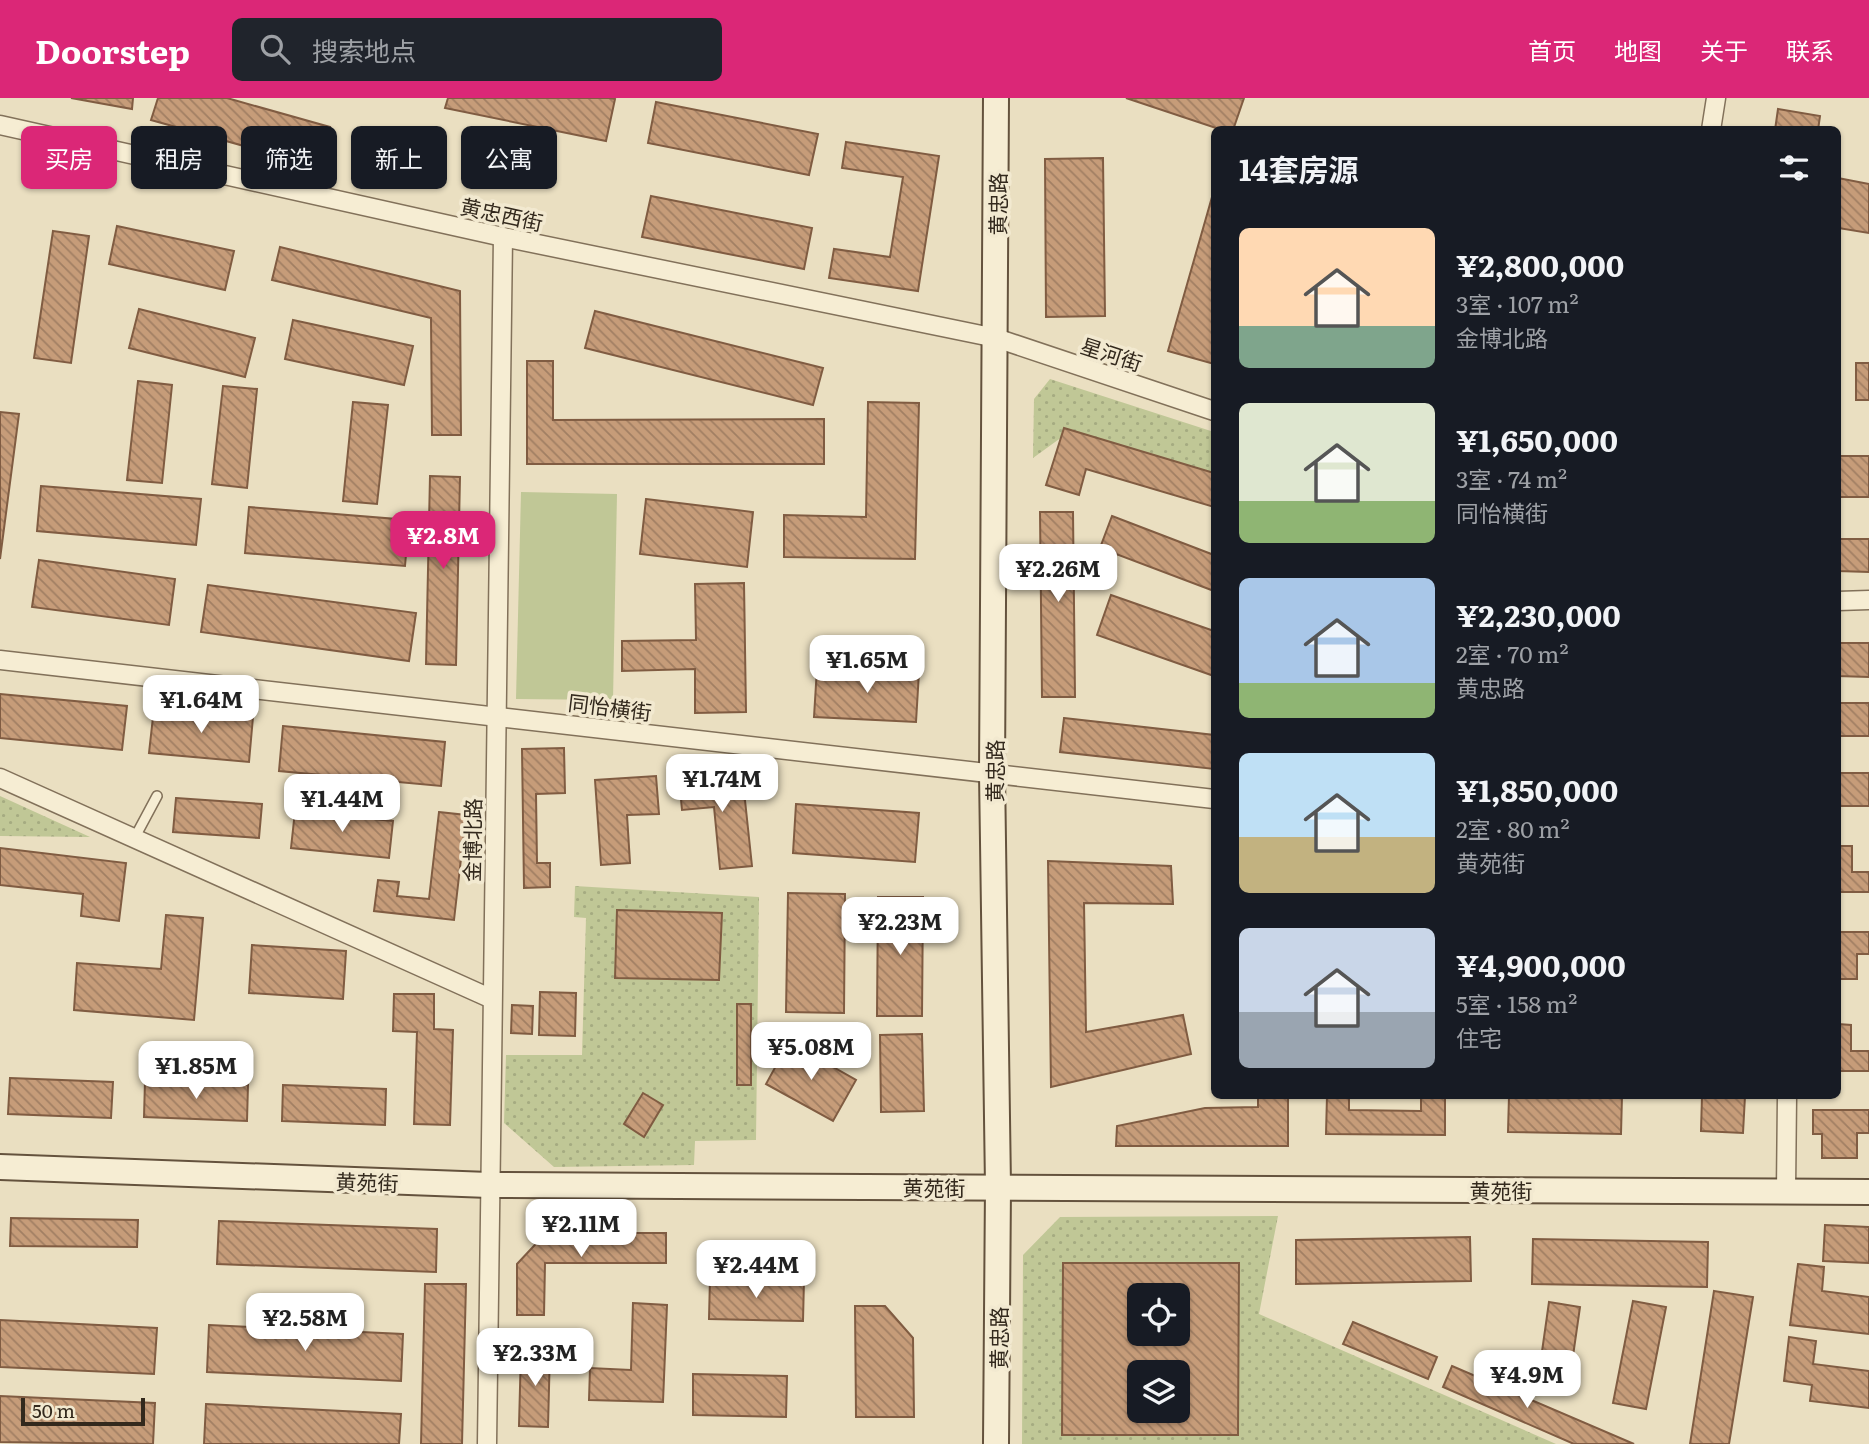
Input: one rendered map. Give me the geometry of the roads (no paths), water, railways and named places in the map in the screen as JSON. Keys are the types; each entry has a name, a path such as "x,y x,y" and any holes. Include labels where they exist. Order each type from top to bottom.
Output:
{"street":[{"name":"黄忠路","path":"996,98 992,773 998,1186 996,1444"},
{"path":"1712,126 1716,98"},
{"name":"黄忠西街","path":"0,125 503,237 996,338"},
{"name":"金博北路","path":"486,1444 503,237"},
{"name":"星河街","path":"996,338 1211,410"},
{"path":"1841,601 1869,600"},
{"name":"同怡横街","path":"0,660 1211,799"},
{"path":"0,778 492,999"},
{"path":"1786,1190 1787,1099"},
{"name":"黄苑街","path":"0,1167 489,1185 1869,1192"}],"lane":[{"path":"134,839 157,796"}]}
